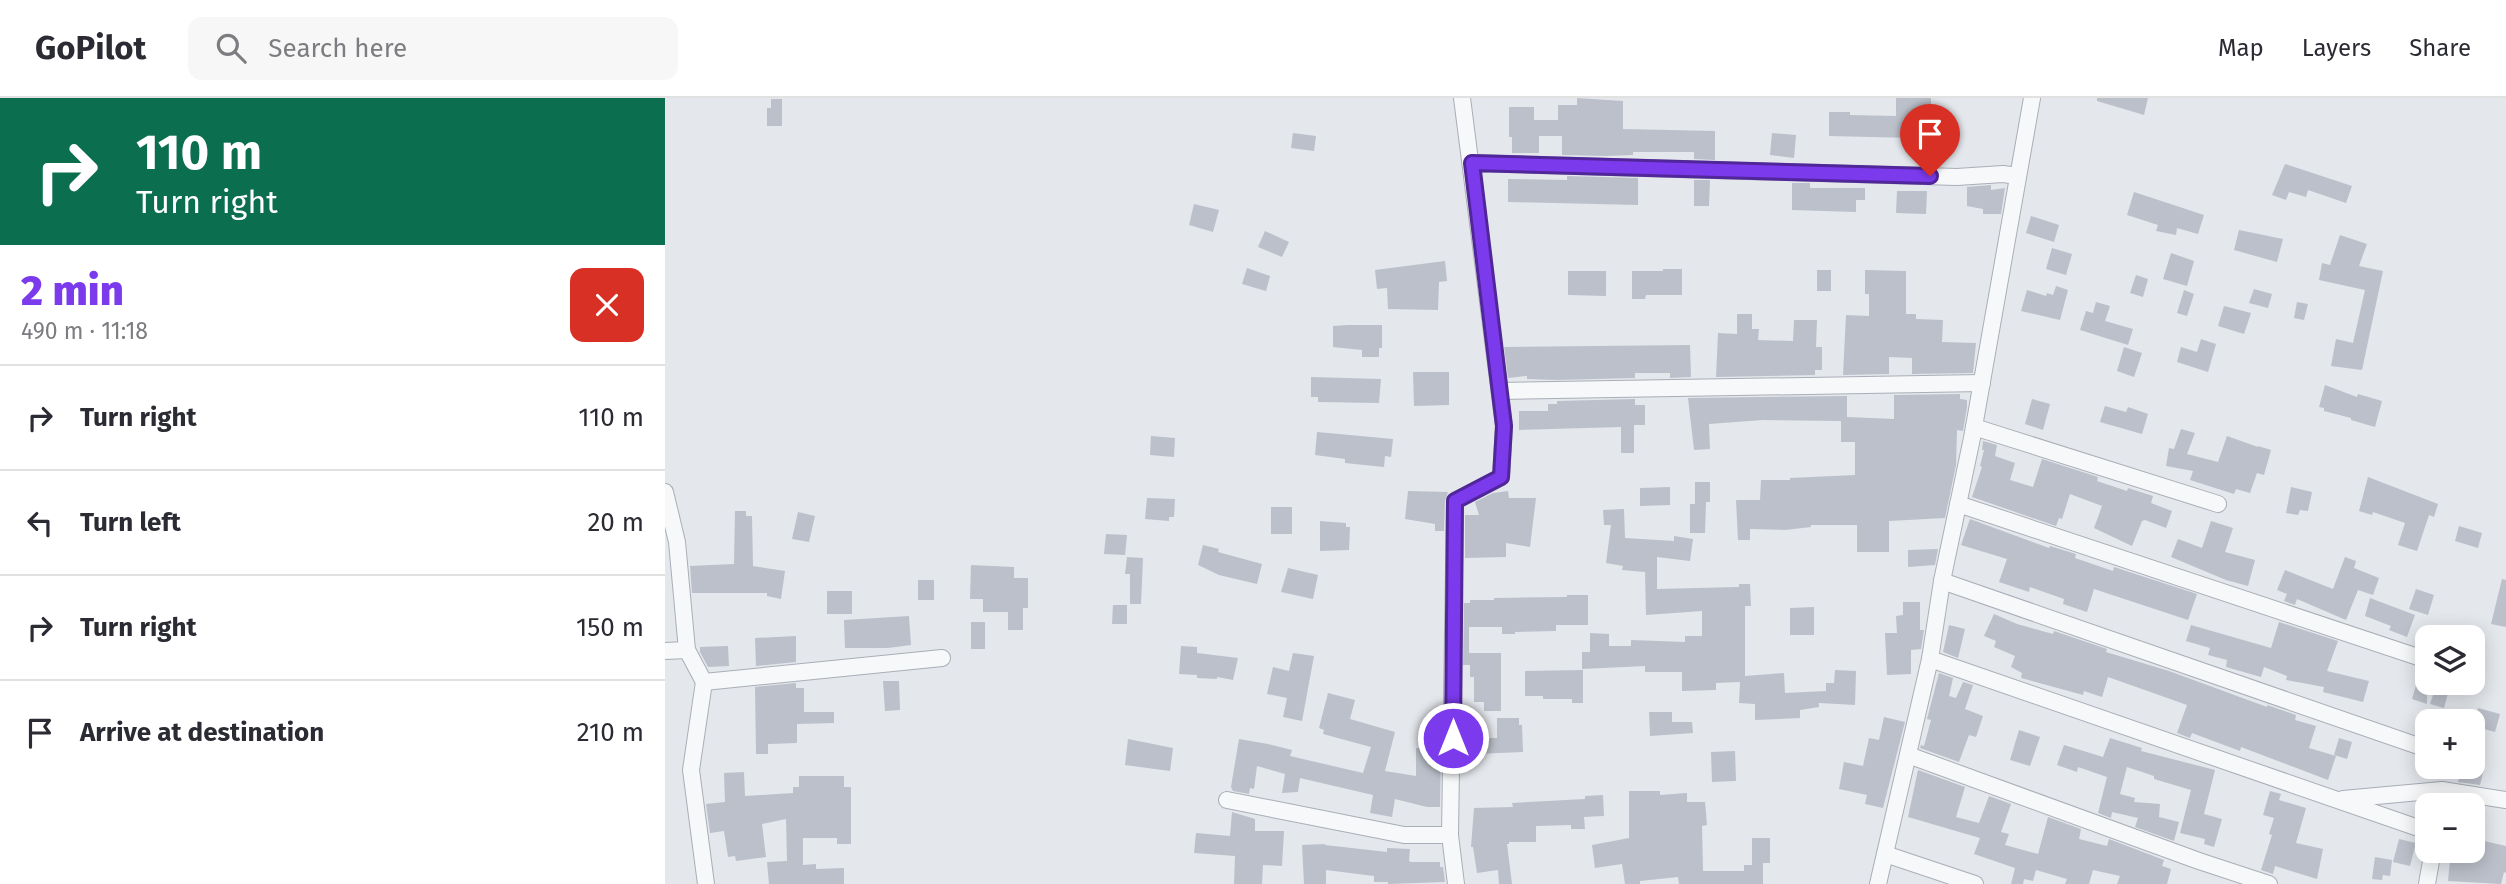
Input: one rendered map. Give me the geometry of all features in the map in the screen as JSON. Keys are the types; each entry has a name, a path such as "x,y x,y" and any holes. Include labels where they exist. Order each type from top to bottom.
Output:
{"street":[{"path":"1456,884 1450,835 1455,501 1501,477 1504,426 1462,98"},
{"path":"1878,884 1930,659 1942,580 1974,427 2032,98"},
{"path":"1472,163 1957,177 2003,174 2018,176"},
{"path":"1500,391 1982,383"},
{"path":"1974,427 2218,504"},
{"path":"665,492 677,542 687,650 704,682 691,770 706,884"},
{"path":"1958,504 2415,656"},
{"path":"1942,580 2415,745"},
{"path":"665,651 687,650"},
{"path":"704,682 942,658"},
{"path":"1930,659 2415,827"},
{"path":"1908,755 2269,884"},
{"path":"2337,800 2415,798"},
{"path":"2485,799 2506,800"},
{"path":"1227,800 1404,835 1450,835"},
{"path":"1885,853 1975,884"},
{"path":"2428,884 2431,863"}],"building":[{"path":"1577,98 1623,101 1623,129 1715,131 1715,160 1694,159 1694,152 1562,155 1562,136 1539,136 1539,153 1512,153 1509,107 1534,107 1534,120 1558,120 1558,105 1577,105"},
{"path":"1896,98 1931,98 1931,121 1923,121 1923,135 1912,135 1912,138 1829,136 1829,112 1896,116"},
{"path":"2097,98 2148,98 2144,115 2097,101"},
{"path":"771,99 782,99 782,126 767,126 767,108 771,108"},
{"path":"1293,133 1316,136 1314,151 1291,148"},
{"path":"1772,133 1796,135 1794,158 1770,155"},
{"path":"2285,164 2352,186 2346,203 2308,190 2306,197 2289,192 2286,200 2272,195"},
{"path":"1567,176 1638,178 1638,205 1508,202 1508,179 1567,180"},
{"path":"1694,180 1710,180 1709,206 1694,206"},
{"path":"1792,183 1810,183 1810,188 1865,188 1865,200 1856,200 1856,212 1792,210"},
{"path":"1991,185 1991,190 2005,188 2001,214 1983,214 1983,209 1967,206 1967,187"},
{"path":"1897,191 1927,191 1926,214 1896,213"},
{"path":"2134,192 2204,215 2198,234 2177,228 2176,235 2156,231 2158,225 2127,215"},
{"path":"1194,204 1219,210 1213,232 1189,225"},
{"path":"2031,216 2059,225 2054,242 2026,233"},
{"path":"2239,230 2283,239 2277,262 2234,250"},
{"path":"1265,231 1289,242 1282,257 1258,247"},
{"path":"2340,235 2367,244 2359,266 2383,271 2362,370 2331,366 2336,339 2353,343 2365,290 2319,280 2322,263 2330,265"},
{"path":"2052,248 2072,254 2066,275 2046,269"},
{"path":"2171,253 2194,261 2187,286 2163,279"},
{"path":"1445,261 1447,281 1439,282 1438,310 1388,309 1387,288 1377,289 1375,270"},
{"path":"1247,268 1270,276 1266,291 1242,284"},
{"path":"1682,269 1682,295 1646,295 1645,299 1632,299 1632,271"},
{"path":"1817,270 1831,270 1831,291 1817,291"},
{"path":"1865,270 1906,271 1906,314 1916,314 1916,319 1943,320 1942,342 1976,343 1973,373 1912,374 1912,358 1889,357 1889,374 1843,375 1846,315 1869,316"},
{"path":"1568,271 1606,271 1606,296 1568,295"},
{"path":"2136,275 2148,279 2143,297 2130,293"},
{"path":"2056,286 2068,290 2060,320 2021,311 2027,290 2046,296 2047,293 2053,295"},
{"path":"2254,289 2272,294 2268,308 2249,303"},
{"path":"2184,290 2194,294 2187,316 2177,313"},
{"path":"2096,302 2110,306 2105,321 2133,329 2128,345 2080,330 2086,311 2093,313"},
{"path":"2297,302 2308,304 2304,320 2294,318"},
{"path":"2224,306 2251,313 2244,334 2218,326"},
{"path":"1737,314 1752,314 1752,329 1759,329 1758,340 1793,341 1794,320 1817,320 1816,347 1822,347 1822,370 1815,370 1815,375 1716,377 1718,333 1737,334"},
{"path":"1382,325 1382,348 1379,348 1379,357 1362,357 1362,350 1333,347 1333,326"},
{"path":"2201,339 2216,344 2208,372 2177,362 2181,347 2197,352"},
{"path":"1690,345 1691,377 1670,378 1670,373 1635,373 1635,378 1557,380 1527,379 1527,376 1508,378 1504,347"},
{"path":"2124,347 2142,353 2134,377 2117,371"},
{"path":"1413,372 1449,372 1449,405 1414,406"},
{"path":"1311,377 1381,379 1379,403 1318,402 1318,397 1311,397"},
{"path":"2325,385 2357,397 2358,394 2382,401 2375,427 2319,407"},
{"path":"1960,394 1960,399 1967,400 1967,407 1963,431 1957,430 1956,465 1945,518 1889,521 1889,552 1857,552 1857,525 1811,525 1785,530 1750,529 1750,540 1738,540 1736,500 1760,500 1761,480 1855,475 1855,442 1841,442 1841,421 1763,420 1709,424 1710,449 1694,450 1688,398 1847,396 1847,417 1894,419 1894,395"},
{"path":"1635,399 1635,405 1645,405 1645,425 1634,425 1634,453 1621,453 1621,427 1519,430 1519,411 1548,411 1548,404 1557,404 1557,401"},
{"path":"2032,399 2050,404 2043,430 2025,424"},
{"path":"2105,406 2126,412 2128,407 2148,414 2142,434 2100,422"},
{"path":"2181,429 2195,433 2187,454 2218,462 2227,436 2271,450 2264,475 2257,473 2250,493 2236,489 2234,494 2190,480 2193,471 2166,466 2169,448 2174,449"},
{"path":"1317,432 1393,439 1391,457 1385,456 1384,467 1345,463 1345,459 1315,455"},
{"path":"1151,436 1175,438 1174,457 1150,455"},
{"path":"1983,441 1997,445 1995,456 2015,463 2010,480 2033,487 2042,459 2098,477 2097,481 2127,491 2128,488 2153,496 2151,503 2172,511 2166,528 2142,521 2132,546 2094,528 2102,506 2070,494 2062,519 2059,518 2056,526 1972,497 1982,467"},
{"path":"2368,477 2438,504 2434,517 2429,515 2417,551 2398,545 2405,523 2373,512 2372,515 2359,511"},
{"path":"1695,482 1710,482 1705,533 1690,533 1690,504 1695,504"},
{"path":"1670,487 1670,505 1640,506 1640,488"},
{"path":"2291,487 2312,492 2308,511 2300,510 2298,515 2286,513"},
{"path":"1408,491 1448,492 1444,531 1435,531 1435,524 1405,519"},
{"path":"1508,491 1509,498 1536,498 1530,547 1506,543 1506,557 1465,558 1465,515 1479,515 1475,502 1493,493"},
{"path":"1147,498 1175,499 1174,517 1169,517 1169,521 1145,519"},
{"path":"1271,507 1292,507 1292,534 1271,534"},
{"path":"1624,509 1625,538 1674,541 1674,536 1693,539 1690,561 1657,557 1657,589 1739,587 1739,584 1750,584 1751,606 1745,606 1745,676 1784,673 1785,693 1826,691 1826,683 1834,683 1835,670 1856,671 1855,705 1819,703 1819,707 1800,710 1800,718 1755,720 1755,704 1739,703 1740,682 1716,683 1716,690 1682,691 1682,672 1645,672 1645,666 1582,669 1582,652 1590,652 1590,633 1609,634 1609,646 1631,646 1631,640 1685,642 1685,636 1702,636 1702,611 1646,615 1645,572 1622,570 1623,566 1606,563 1611,525 1604,525 1603,510"},
{"path":"735,511 746,511 746,516 752,516 753,566 785,571 781,599 767,596 767,593 692,593 690,566 734,564"},
{"path":"798,512 815,516 809,542 792,539"},
{"path":"1970,519 2049,548 2050,546 2076,554 2075,558 2113,571 2114,567 2197,594 2188,620 2094,589 2087,612 2063,604 2064,599 2030,587 2029,592 1999,582 2007,559 1961,545"},
{"path":"1320,521 1346,523 1346,527 1350,527 1349,550 1320,551"},
{"path":"2211,521 2233,528 2225,552 2255,560 2248,586 2226,580 2171,557 2178,539 2202,548"},
{"path":"2459,526 2482,533 2478,548 2455,541"},
{"path":"1106,534 1127,535 1125,555 1104,554"},
{"path":"1203,545 1262,564 1257,584 1219,575 1198,565"},
{"path":"1938,549 1935,565 1908,567 1908,550"},
{"path":"1127,557 1143,558 1141,604 1130,604 1130,574 1125,574"},
{"path":"2345,557 2356,561 2354,568 2379,578 2373,595 2358,590 2346,620 2297,599 2295,605 2284,601 2287,594 2277,590 2285,570 2333,589"},
{"path":"971,565 1014,567 1014,578 1028,578 1028,608 1023,608 1023,630 1008,630 1008,612 983,612 983,599 970,599"},
{"path":"1288,568 1318,575 1313,599 1281,592"},
{"path":"2502,579 2506,580 2506,627 2491,624"},
{"path":"918,580 934,580 934,600 918,600"},
{"path":"2416,589 2434,595 2428,615 2409,609"},
{"path":"827,591 852,591 852,614 827,614"},
{"path":"1588,595 1588,625 1556,625 1556,631 1515,634 1502,634 1502,627 1469,627 1469,653 1501,653 1501,711 1484,711 1484,702 1474,702 1474,677 1470,677 1470,665 1463,665 1464,603 1494,598"},
{"path":"2370,598 2415,615 2407,637 2389,630 2391,626 2365,616"},
{"path":"1903,602 1920,602 1920,630 1924,630 1921,649 1911,650 1911,674 1887,675 1885,633 1897,633 1896,616 1903,615"},
{"path":"1113,605 1127,605 1127,624 1112,624"},
{"path":"1814,607 1814,635 1790,635 1790,608"},
{"path":"1994,614 2017,624 2053,634 2054,631 2107,649 2106,652 2296,715 2295,720 2316,726 2309,748 2336,756 2328,780 2241,747 2240,751 2192,733 2190,738 2177,733 2187,705 2108,677 2102,697 2084,691 2083,695 2021,678 2022,673 2011,667 2015,656 1994,647 1996,641 1984,636"},
{"path":"909,616 911,645 845,648 844,620"},
{"path":"971,622 985,622 985,649 971,649"},
{"path":"2279,622 2338,641 2327,671 2369,681 2363,702 2323,692 2324,687 2286,680 2287,676 2264,667 2261,677 2226,667 2227,660 2208,655 2210,648 2186,641 2191,625 2271,648"},
{"path":"1949,625 1965,629 1958,658 1943,652"},
{"path":"796,636 796,662 756,666 755,638"},
{"path":"728,646 729,666 708,667 700,647"},
{"path":"1181,646 1197,647 1197,653 1238,658 1233,680 1179,674"},
{"path":"1293,653 1314,656 1302,721 1283,717 1287,698 1267,694 1273,667 1289,671"},
{"path":"1583,670 1583,703 1572,703 1572,699 1525,696 1525,671"},
{"path":"1939,673 1953,678 1949,696 1956,698 1963,682 1973,685 1965,709 1983,716 1976,737 1969,735 1959,762 1920,748 1921,745 1924,746 1931,720 1927,719"},
{"path":"883,681 899,681 900,710 885,711"},
{"path":"796,683 796,688 804,688 804,712 834,712 834,723 797,724 797,743 768,744 768,754 756,754 755,687"},
{"path":"2415,689 2415,695 2427,695 2427,704 2412,699"},
{"path":"1328,693 1355,700 1350,719 1395,732 1385,771 1416,776 1416,748 1441,750 1440,807 1427,807 1395,799 1392,817 1370,813 1373,795 1300,778 1298,792 1282,793 1285,774 1257,766 1254,789 1250,788 1249,794 1233,791 1231,787 1239,739 1292,750 1290,756 1363,773 1371,747 1323,734 1324,730 1319,728"},
{"path":"2433,695 2447,695 2444,708 2430,704"},
{"path":"2485,710 2500,714 2495,732 2485,729"},
{"path":"1649,712 1672,712 1672,722 1692,722 1693,733 1650,736"},
{"path":"1884,717 1905,722 1883,808 1865,804 1867,795 1839,789 1844,762 1863,766 1869,738 1879,740"},
{"path":"1497,718 1519,718 1519,725 1522,725 1523,752 1476,754 1476,738 1497,738"},
{"path":"2019,730 2040,737 2030,766 2010,760"},
{"path":"2110,738 2142,748 2141,751 2215,770 2204,814 2222,819 2214,847 2204,844 2205,839 2180,833 2191,790 2154,779 2154,776 2127,767 2120,794 2135,798 2134,802 2160,804 2159,817 2179,822 2174,841 2135,827 2138,818 2112,812 2111,818 2098,813 2107,777 2078,767 2077,772 2057,765 2064,745 2103,757"},
{"path":"2339,738 2352,742 2347,759 2334,755"},
{"path":"1128,739 1173,748 1170,771 1125,765"},
{"path":"1735,751 1736,781 1712,782 1711,752"},
{"path":"1918,770 1965,787 1956,817 1979,823 1989,796 2011,804 2001,832 2009,834 2005,845 2038,854 2048,817 2081,829 2079,839 2107,846 2109,839 2164,860 2162,866 2171,869 2167,884 2117,884 2120,876 2093,870 2089,884 2065,884 2067,879 2036,870 2033,881 2024,879 2023,884 2011,884 2015,868 1974,854 1980,838 1908,817"},
{"path":"744,772 745,796 793,793 793,787 799,787 799,776 844,776 844,787 851,787 851,844 837,844 837,838 803,838 803,865 816,864 816,869 844,868 844,884 769,884 767,862 787,861 786,819 762,824 766,857 736,861 735,856 728,857 724,831 710,833 706,804 725,802 724,773"},
{"path":"2459,779 2482,779 2480,785 2458,782"},
{"path":"1629,791 1660,791 1660,795 1687,793 1687,802 1705,802 1707,825 1702,826 1703,871 1744,871 1744,865 1752,865 1752,838 1770,838 1770,863 1763,863 1763,884 1679,884 1678,877 1625,884 1622,864 1595,868 1592,845 1629,838"},
{"path":"2270,791 2281,794 2279,800 2306,808 2296,843 2323,849 2317,879 2275,866 2273,874 2261,870 2272,835 2269,834 2274,818 2263,815"},
{"path":"1603,795 1604,816 1584,817 1585,829 1571,829 1571,825 1536,826 1536,842 1509,842 1507,844 1512,884 1499,884 1498,870 1477,873 1471,847 1474,808 1513,807 1512,803 1585,799 1585,796"},
{"path":"1232,812 1255,819 1255,831 1284,831 1282,866 1263,865 1262,884 1234,884 1235,856 1194,853 1196,833 1230,836"},
{"path":"2399,839 2415,843 2410,866 2393,862"},
{"path":"2485,841 2506,846 2506,873 2504,872 2501,884 2448,881 2450,863 2485,863"},
{"path":"1325,844 1387,852 1387,848 1410,849 1411,862 1440,862 1445,882 1388,884 1374,882 1374,876 1326,870 1326,884 1304,884 1302,845"},
{"path":"2375,857 2392,860 2390,876 2383,875 2382,880 2372,879"}],"route":[{"path":"1453,738 1455,501 1501,477 1504,426 1472,163 1930,176"}]}
